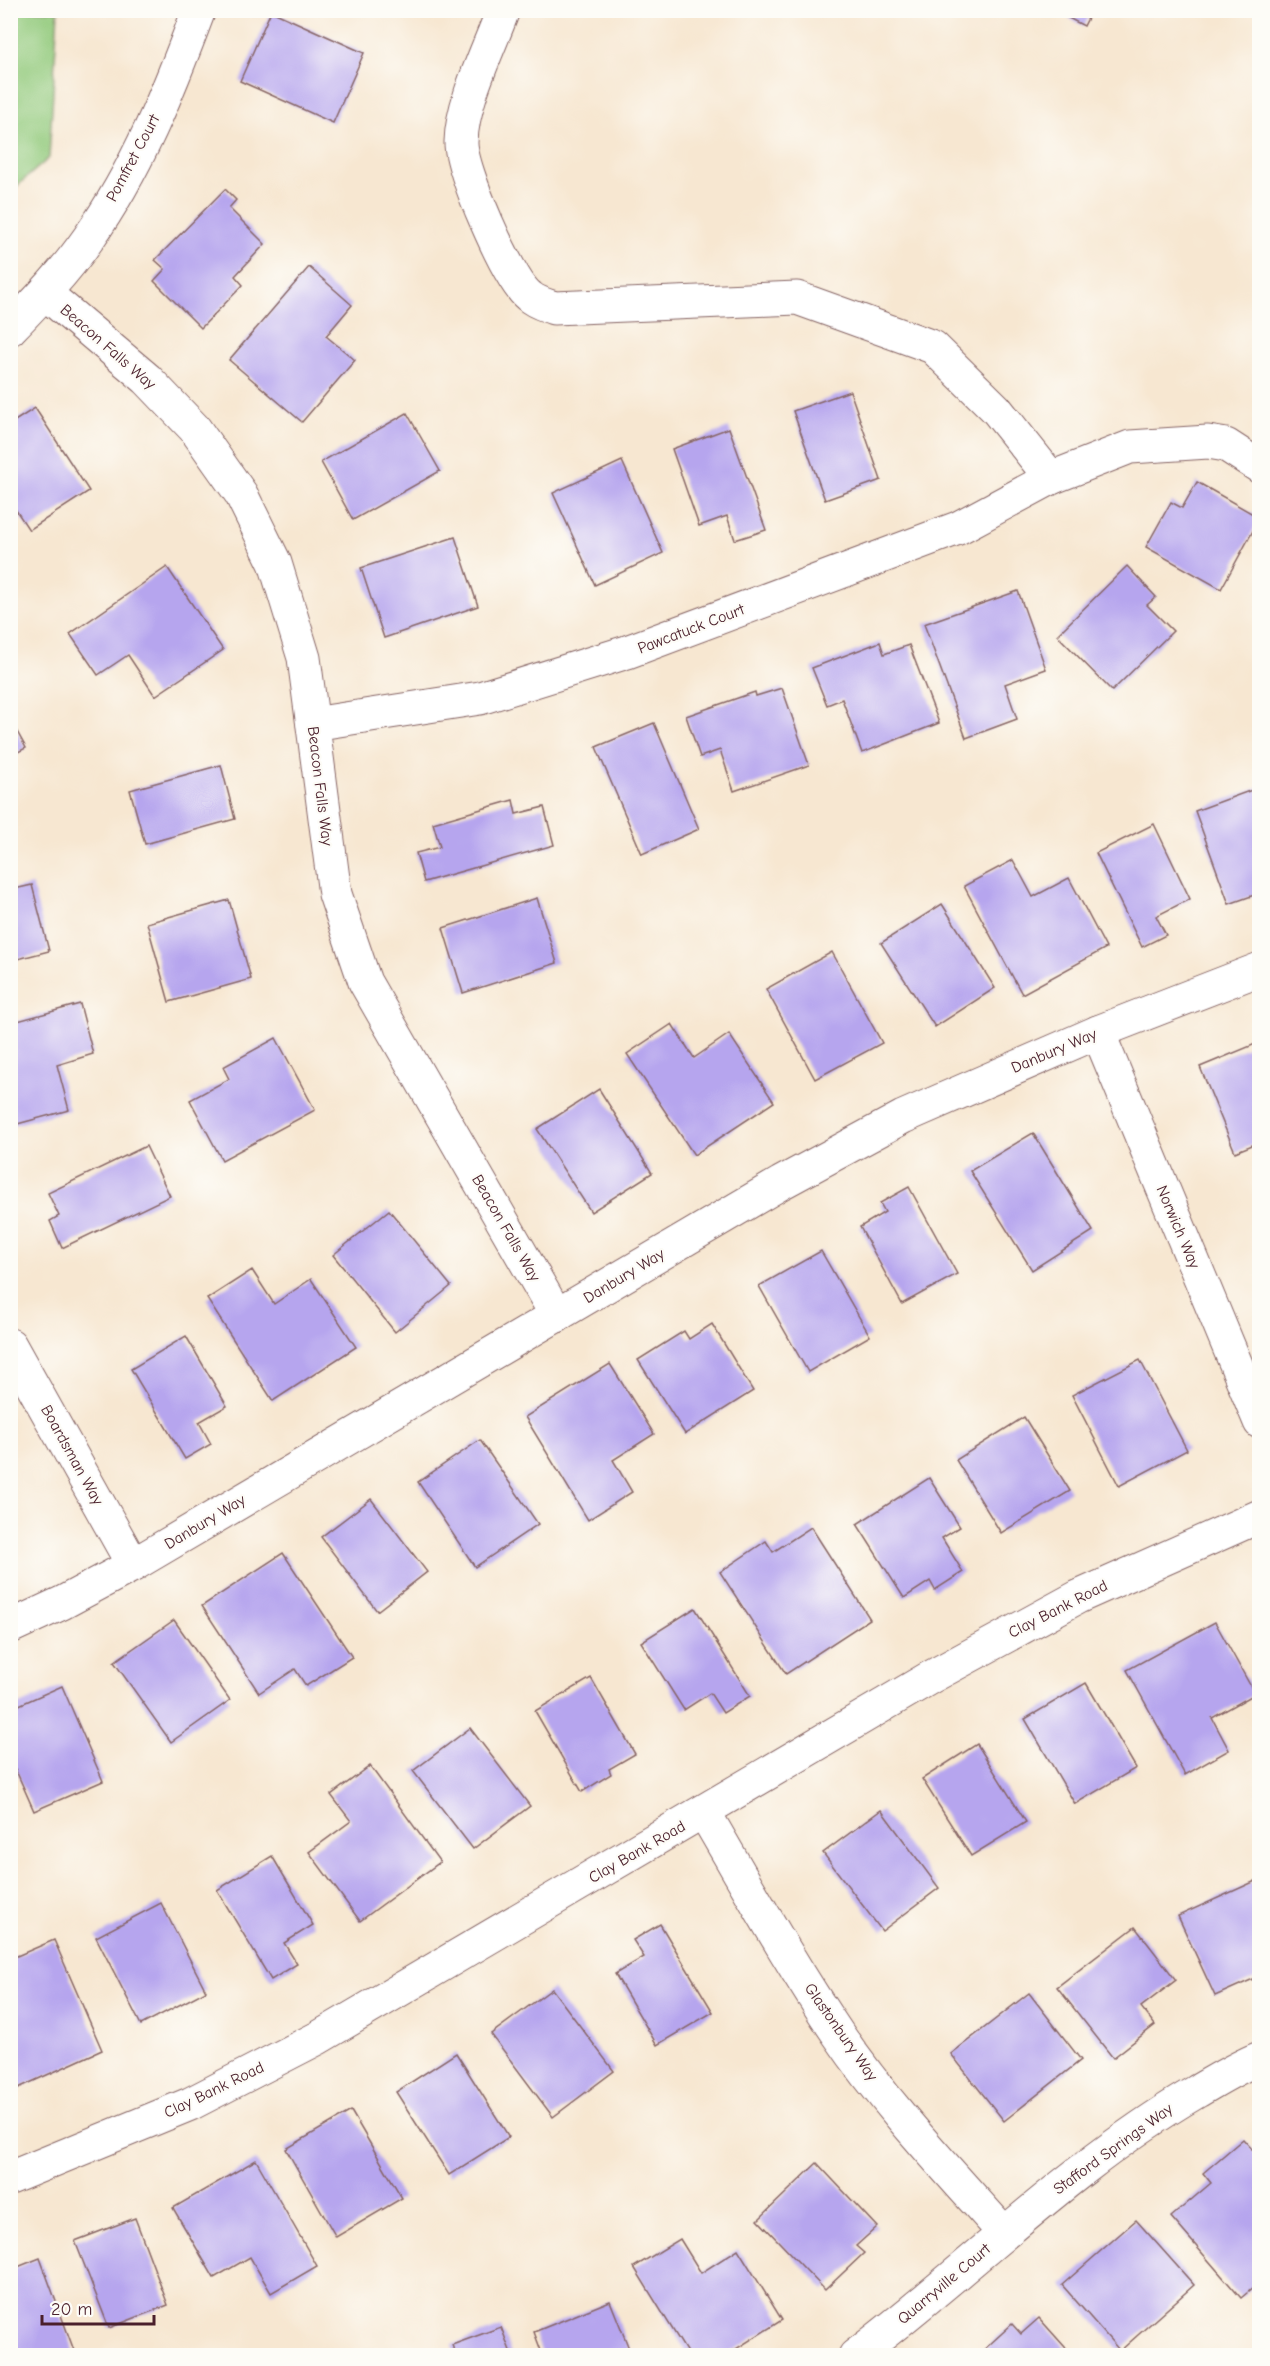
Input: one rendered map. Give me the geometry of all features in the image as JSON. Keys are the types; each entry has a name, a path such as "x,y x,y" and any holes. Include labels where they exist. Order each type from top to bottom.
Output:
{"street":[{"name":"Pomfret Court","path":"10,329 45,293 88,240 142,148 199,10"},
{"path":"503,10 466,110 461,142 464,167 513,278 529,297 554,308 797,298 933,347 996,409 1051,478"},
{"name":"Beacon Falls Way","path":"45,293 147,379 195,429 241,494 275,562 304,658 334,894 365,982 557,1316"},
{"name":"Pawcatuck Court","path":"313,724 480,698 627,652 958,528 1051,478 1130,447 1208,442 1226,445 1260,467"},
{"name":"Danbury Way","path":"10,1627 62,1603 133,1565 781,1183 903,1117 1098,1032 1260,969"},
{"name":"Norwich Way","path":"1098,1032 1260,1422"},
{"name":"Boardsman Way","path":"10,1345 133,1565"},
{"name":"Clay Bank Road","path":"10,2178 190,2104 318,2038 931,1677 1078,1596 1260,1516"},
{"name":"Glastonbury Way","path":"704,1812 774,1935 839,2036 912,2129 1004,2233"},
{"name":"Stafford Springs Way","path":"1004,2233 1058,2187 1147,2120 1260,2058"},
{"name":"Quarryville Court","path":"855,2355 907,2316 1004,2233"}],"green space":[{"path":"11,10 58,11 49,158 11,191"}],"building":[{"path":"1053,10 1092,10 1084,26"},
{"path":"271,11 364,53 333,123 240,81"},
{"path":"225,189 236,200 229,208 265,244 235,276 243,285 201,328 154,281 165,269 155,260"},
{"path":"309,267 352,305 326,336 355,360 302,422 229,360"},
{"path":"850,391 881,480 825,500 793,411"},
{"path":"35,408 89,491 29,530 10,501 10,424"},
{"path":"407,413 440,471 353,520 321,462"},
{"path":"729,428 766,530 735,540 727,516 699,526 672,449"},
{"path":"622,461 663,553 595,585 553,493"},
{"path":"1197,482 1260,518 1221,589 1146,547 1171,502 1182,508"},
{"path":"455,537 478,606 384,638 361,568"},
{"path":"1127,566 1156,597 1147,605 1173,631 1112,691 1057,635"},
{"path":"167,567 223,650 155,696 128,655 98,675 70,634"},
{"path":"1018,591 1046,669 1005,684 1017,719 966,738 924,624"},
{"path":"880,642 884,654 909,645 939,723 862,753 842,699 827,705 812,668"},
{"path":"782,688 809,765 734,791 720,750 700,757 686,716 755,692 756,696"},
{"path":"10,719 26,748 10,756"},
{"path":"654,723 699,829 642,854 596,747"},
{"path":"221,765 235,819 145,844 130,790"},
{"path":"1260,787 1260,893 1229,904 1195,811"},
{"path":"513,800 516,814 544,807 554,845 424,882 416,853 440,847 433,823"},
{"path":"1154,824 1190,899 1156,916 1166,935 1142,947 1096,853"},
{"path":"1013,860 1033,897 1069,878 1106,948 1022,994 964,886"},
{"path":"32,885 49,951 10,961 10,890"},
{"path":"537,898 557,963 463,993 443,928"},
{"path":"229,900 251,979 169,1002 147,923"},
{"path":"942,904 995,988 935,1027 881,943"},
{"path":"832,952 882,1043 815,1079 766,989"},
{"path":"80,1004 93,1054 57,1065 69,1110 10,1126 10,1023"},
{"path":"672,1024 694,1058 729,1034 774,1102 694,1155 627,1054"},
{"path":"276,1038 315,1110 222,1160 190,1100 229,1079 223,1067"},
{"path":"1260,1042 1260,1142 1235,1152 1200,1067"},
{"path":"599,1089 652,1173 591,1212 537,1129"},
{"path":"1033,1133 1093,1231 1032,1270 970,1171"},
{"path":"146,1146 170,1196 62,1248 50,1221 59,1216 48,1193"},
{"path":"909,1187 957,1274 902,1304 860,1227 885,1212 880,1203"},
{"path":"389,1210 451,1286 395,1332 333,1255"},
{"path":"821,1251 870,1336 808,1372 759,1286"},
{"path":"252,1270 274,1304 311,1279 356,1347 273,1401 207,1299"},
{"path":"712,1324 753,1391 685,1434 638,1360 684,1331 689,1339"},
{"path":"186,1336 227,1406 199,1422 211,1444 185,1459 131,1369"},
{"path":"1140,1360 1187,1450 1119,1486 1072,1395"},
{"path":"610,1364 654,1434 613,1460 632,1492 588,1520 525,1417"},
{"path":"1024,1417 1070,1491 1001,1533 956,1460"},
{"path":"480,1440 538,1524 475,1567 418,1482"},
{"path":"929,1478 960,1527 942,1538 963,1572 935,1590 930,1581 904,1598 857,1524"},
{"path":"371,1499 427,1572 377,1611 321,1537"},
{"path":"811,1527 870,1619 786,1674 720,1572 766,1541 773,1552"},
{"path":"283,1553 352,1657 306,1686 295,1669 259,1693 202,1606"},
{"path":"695,1608 750,1696 723,1713 710,1693 684,1710 641,1642"},
{"path":"174,1620 230,1700 171,1742 114,1662"},
{"path":"1215,1622 1255,1694 1212,1718 1229,1750 1185,1775 1127,1670"},
{"path":"591,1678 635,1754 609,1769 611,1774 582,1792 535,1711"},
{"path":"1086,1683 1136,1768 1075,1804 1025,1719"},
{"path":"62,1686 103,1781 34,1811 10,1757 10,1709"},
{"path":"470,1728 530,1806 473,1849 413,1771"},
{"path":"977,1744 1026,1822 971,1856 922,1779"},
{"path":"370,1766 440,1862 360,1921 309,1852 351,1821 331,1795"},
{"path":"881,1810 939,1888 882,1931 823,1853"},
{"path":"272,1856 313,1925 284,1943 297,1964 271,1980 217,1890"},
{"path":"1260,1879 1260,1976 1215,1996 1178,1916"},
{"path":"161,1903 206,1991 141,2025 96,1937"},
{"path":"660,1924 713,2012 657,2045 615,1974 644,1957 633,1940"},
{"path":"1135,1927 1176,1980 1141,2007 1155,2025 1113,2058 1057,1987"},
{"path":"54,1940 102,2050 14,2090 10,2083 10,1977 13,1975 10,1959"},
{"path":"552,1989 614,2071 553,2117 491,2034"},
{"path":"1029,1993 1081,2060 1004,2121 951,2054"},
{"path":"456,2053 509,2137 449,2175 396,2092"},
{"path":"351,2111 402,2198 336,2237 286,2149"},
{"path":"1243,2139 1260,2158 1260,2282 1241,2298 1171,2217 1211,2183 1203,2173"},
{"path":"256,2160 317,2266 271,2293 250,2257 214,2278 173,2208"},
{"path":"817,2163 877,2227 856,2246 864,2253 825,2290 758,2220"},
{"path":"135,2218 168,2305 109,2328 75,2241"},
{"path":"1136,2220 1194,2285 1120,2351 1062,2285"},
{"path":"680,2239 701,2273 738,2249 782,2320 725,2356 689,2356 634,2267"},
{"path":"40,2258 76,2356 21,2356 20,2353 10,2356 10,2270"},
{"path":"610,2301 632,2356 543,2356 534,2332"},
{"path":"1039,2318 1073,2356 977,2356 1012,2324 1021,2334"},
{"path":"501,2327 512,2356 456,2356 452,2345"}]}
